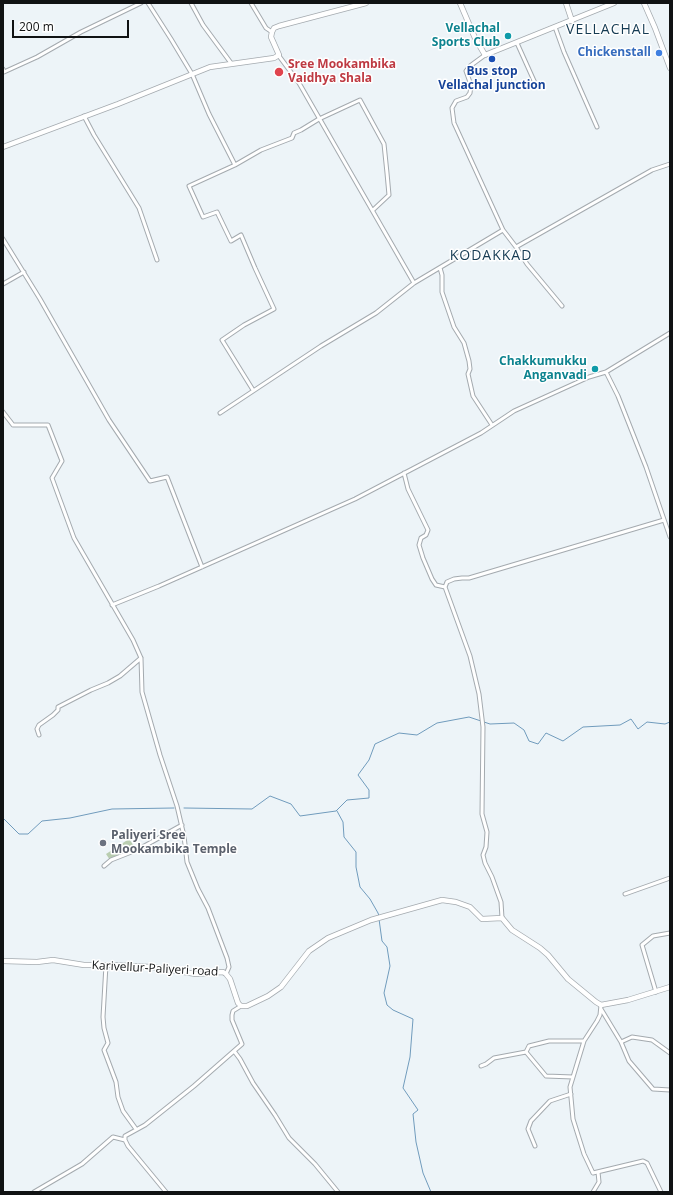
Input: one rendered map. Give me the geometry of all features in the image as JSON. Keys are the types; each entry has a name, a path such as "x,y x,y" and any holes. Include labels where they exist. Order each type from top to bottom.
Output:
{"street":[{"path":"3,69 4,72 36,57 81,32 141,3"},
{"path":"148,3 192,74 209,114 235,165"},
{"path":"191,3 203,25 231,63"},
{"path":"251,3 266,28 272,32"},
{"path":"366,3 279,26 274,28 271,37 279,52 279,56 299,83 414,284"},
{"path":"460,3 475,38 485,55"},
{"path":"566,3 572,21"},
{"path":"562,306 527,264 503,230 454,123 452,108 456,102 470,93 471,85 466,72 470,66 485,55 614,3"},
{"path":"644,3 670,68"},
{"path":"555,27 564,52 597,127"},
{"path":"517,43 535,83"},
{"path":"3,147 210,67 231,63 268,60 279,56"},
{"path":"253,390 222,340 244,325 274,309 254,268 241,236 231,241 216,212 203,217 189,186 235,165 261,150 292,138 294,133 319,119 360,100 384,144 389,195 373,210"},
{"path":"84,116 139,208 157,260"},
{"path":"516,247 652,170 670,164"},
{"path":"220,413 321,346 376,313 414,284 503,230"},
{"path":"3,239 40,299 110,420 150,481 166,477 202,567"},
{"path":"440,268 442,275 442,292 454,327 464,343 469,361 470,369 468,374 473,396 492,425"},
{"path":"3,284 24,272"},
{"path":"112,605 159,586 355,499 482,433 514,411 589,377 606,372 670,333"},
{"path":"606,372 618,396 646,467 670,537"},
{"path":"3,412 13,425 48,425 62,461 52,478 74,538 133,640 141,658 142,692 160,755 177,806 182,825 188,862 198,889 208,908 227,958 228,967 226,974"},
{"path":"404,473 408,489 428,530 426,535 421,538 419,545 423,558 436,585 445,587"},
{"path":"664,520 469,578 454,579 447,582 445,587 474,670 479,694 482,718 482,814 487,832 486,847 483,855 501,902 502,918 512,930 540,948 568,979 601,1007 621,1042 629,1061 653,1089 670,1090"},
{"path":"39,735 37,729 39,725 53,715 58,710 58,707 120,676 141,658"},
{"path":"104,866 112,860 139,849 182,825"},
{"path":"625,894 670,878"},
{"path":"124,1140 125,1136 145,1125 194,1086 242,1044 232,1020 233,1011 241,1006 256,1003 281,988 304,956 318,944 344,931 376,918 442,900 456,902 470,907 482,919 502,918"},
{"path":"656,992 642,945 652,936 670,933"},
{"name":"Karivellur-Paliyeri road","path":"3,961 37,962 53,960 84,965 152,967 196,974 222,972 230,979 238,1003 241,1006"},
{"path":"106,965 103,1017 108,1043 104,1050 116,1082 118,1097 123,1111 136,1129"},
{"path":"601,1007 670,987"},
{"path":"601,1007 597,1020 584,1041 570,1087 573,1119 577,1133 593,1173 643,1160 647,1163 651,1170 661,1192"},
{"path":"621,1042 632,1037 652,1040 670,1053"},
{"path":"526,1052 529,1046 549,1041 584,1041"},
{"path":"234,1051 240,1058 253,1083 276,1115 289,1138 315,1164 338,1192"},
{"path":"481,1066 494,1058 526,1052"},
{"path":"526,1052 546,1076 574,1077"},
{"path":"535,1146 528,1129 531,1121 550,1101 571,1094"},
{"path":"34,1192 82,1164 112,1137 124,1140 166,1192"},
{"path":"593,1192 599,1182 598,1172"}],"green space":[{"path":"129,839 134,846 110,860 106,854"}],"waterway":[{"path":"184,808 252,809 270,796 291,804 300,816 336,811 347,800 369,798 369,790 358,775 369,760 375,744 399,733 417,735 437,723 469,717 490,724 514,723 524,730 529,741 538,744 546,733 563,741 583,727 620,725 631,719 638,729 647,722 665,724 670,722"},
{"path":"3,818 19,834 28,834 42,821 70,818 112,809 174,808"},
{"path":"337,811 343,822 344,837 356,852 356,867 360,887 370,899 379,916"},
{"path":"379,919 382,941 387,947 390,966 384,993 387,1005 393,1010 413,1019 410,1057 403,1088 418,1110 413,1114 416,1142 423,1173 431,1192"}],"place":[{"name":"Vellachal Sports Club","path":"508,36"},
{"name":"Chickenstall","path":"659,53"},
{"name":"Bus stop Vellachal junction","path":"492,59"},
{"name":"Sree Mookambika Vaidhya Shala","path":"279,72"},
{"name":"Chakkumukku Anganvadi","path":"595,369"},
{"name":"Paliyeri Sree Mookambika Temple","path":"103,843"}],"district":[{"name":"VELLACHAL","path":"608,30"},
{"name":"KODAKKAD","path":"491,256"}]}
